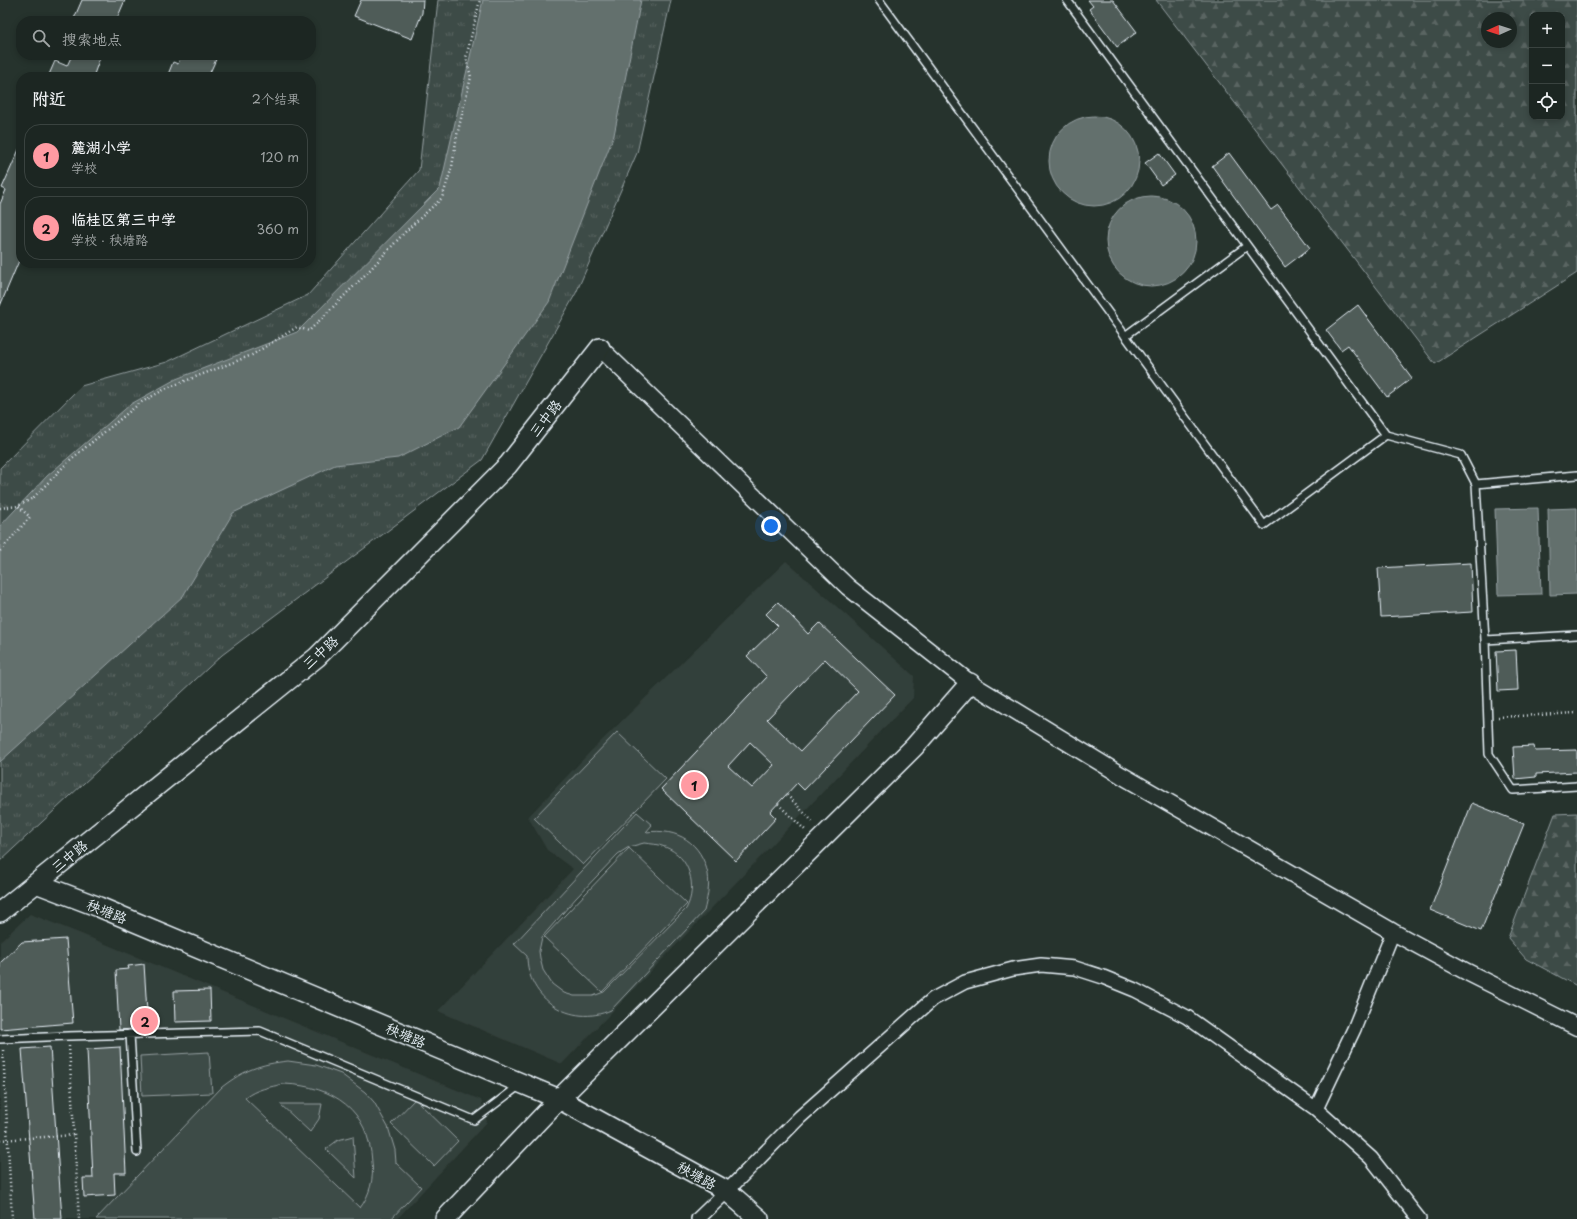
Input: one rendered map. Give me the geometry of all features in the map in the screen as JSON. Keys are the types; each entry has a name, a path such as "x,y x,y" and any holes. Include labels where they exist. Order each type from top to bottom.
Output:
{"main road":[{"name":"三中路","path":"0,912 317,657 508,465 600,348"},
{"path":"444,1219 559,1099 914,747 970,683"},
{"name":"秧塘路","path":"36,883 106,910 559,1099 727,1192 759,1219"}],"street":[{"path":"600,348 848,587 970,683 1121,775 1393,932 1467,972 1577,1027"},
{"path":"1316,1109 1354,1029 1393,932"},
{"path":"698,1219 727,1192 800,1117 933,999 965,982 1013,969 1041,965 1075,968 1103,977 1135,990 1187,1017 1316,1109 1371,1158 1419,1219"}],"lane":[{"path":"879,0 1264,525 1386,435"},
{"path":"1067,0 1386,435 1461,455 1476,484 1485,640 1489,754 1513,790 1577,786"},
{"path":"1126,336 1247,246"},
{"path":"1476,484 1577,475"},
{"path":"1485,640 1577,635"},
{"path":"1,1039 260,1031 474,1120 522,1084"},
{"path":"130,1034 137,1152"}],"path":[{"path":"0,508 18,506 34,498 70,460 140,403 167,388 252,355 297,328 309,331 365,275 406,231 442,198 452,167 457,135 471,77 466,58 480,0"},
{"path":"0,551 30,517 18,506"},
{"path":"1488,718 1577,713"},
{"path":"787,795 822,839"},
{"path":"778,804 822,839"},
{"path":"68,1036 79,1219"},
{"path":"1,1039 12,1219"},
{"path":"0,1140 74,1134"}],"shaded area":[{"path":"483,0 641,0 614,135 549,302 459,427 398,458 335,465 233,513 183,596 0,762 0,526 47,476 131,404 176,379 297,332 440,188"},
{"path":"1094,116 1111,119 1126,129 1136,144 1139,161 1136,178 1126,193 1111,203 1094,206 1077,203 1062,193 1052,178 1049,161 1052,144 1062,129 1077,119"},
{"path":"1151,196 1168,199 1183,209 1193,224 1196,241 1193,258 1183,273 1168,283 1151,286 1134,283 1119,273 1109,258 1106,241 1109,224 1119,209 1134,199"},
{"path":"1538,508 1541,594 1498,595 1495,509"},
{"path":"1577,508 1577,594 1550,595 1548,509"},
{"path":"786,561 914,676 913,698 562,1064 438,1011 573,869 547,850 528,817 590,752"},
{"path":"30,914 481,1100 487,1122 397,1219 0,1219 0,942"}],"green space":[{"path":"438,0 671,0 637,153 576,293 482,460 222,655 0,861 0,468 81,386 167,362 308,295 419,170"},
{"path":"1156,0 1577,0 1577,273 1435,364"},
{"path":"617,732 666,779 583,865 534,818"},
{"path":"637,812 652,825 646,832 658,831 678,835 694,846 700,853 705,863 709,883 704,911 611,1010 596,1015 581,1015 567,1012 554,1006 543,997 534,985 529,971 527,956 514,944","holes":["644,843 662,846 674,851 681,857 686,865 691,882 690,900 686,909 604,992 593,996 574,996 564,993 552,984 543,970 539,951 542,937 576,898 618,854 629,847"]},
{"path":"1577,813 1577,986 1526,959 1508,938 1555,814"},
{"path":"629,848 687,904 602,992 544,937"},
{"path":"209,1052 212,1093 142,1096 140,1056"},
{"path":"288,1061 316,1065 341,1074 365,1092 374,1102 388,1127 395,1150 396,1163 421,1187 391,1219 96,1219 222,1087 245,1072 261,1066","holes":["284,1084 302,1086 333,1096 346,1104 356,1115 364,1128 369,1144 372,1174 369,1192 360,1208 245,1098 258,1090 274,1086"]},
{"path":"415,1099 458,1141 434,1166 391,1124"},
{"path":"280,1104 322,1104 319,1119 310,1132"},
{"path":"353,1136 356,1178 326,1149 338,1140"}],"building":[{"path":"82,0 125,0 118,16 75,16"},
{"path":"361,0 423,0 422,13 412,39 354,16"},
{"path":"1088,0 1113,0 1137,32 1117,47 1089,9 1093,6"},
{"path":"70,60 99,60 95,72 50,72 55,61 67,66"},
{"path":"179,60 216,60 210,72 169,72 173,62 178,64"},
{"path":"1159,153 1175,175 1161,185 1145,163"},
{"path":"1229,153 1271,210 1278,205 1310,248 1285,267 1212,166"},
{"path":"16,156 16,268 0,306 0,204 6,190 2,188"},
{"path":"1358,305 1412,378 1387,397 1348,345 1341,350 1326,330"},
{"path":"1471,563 1473,612 1381,617 1378,568"},
{"path":"778,602 808,634 819,623 895,695 804,790 797,783 770,812 776,818 736,861 661,789 767,677 747,656 778,626 766,614","holes":["825,659 858,691 801,751 767,719","750,742 774,765 752,788 728,766"]},
{"path":"1516,650 1518,690 1498,691 1496,651"},
{"path":"1534,746 1535,751 1577,750 1577,772 1536,774 1536,777 1515,779 1513,747"},
{"path":"1472,803 1524,824 1481,931 1430,910"},
{"path":"66,939 73,1023 0,1029 0,963 22,942"},
{"path":"144,964 148,1028 119,1030 116,970 129,969 128,966"},
{"path":"210,990 211,1021 175,1022 174,991"},
{"path":"50,1047 62,1219 35,1219 22,1049"},
{"path":"120,1047 126,1173 114,1173 115,1195 84,1197 83,1178 93,1178 87,1049"}],"place":[{"name":"麓湖小学","path":"694,785"},
{"name":"临桂区第三中学","path":"145,1021"}]}
